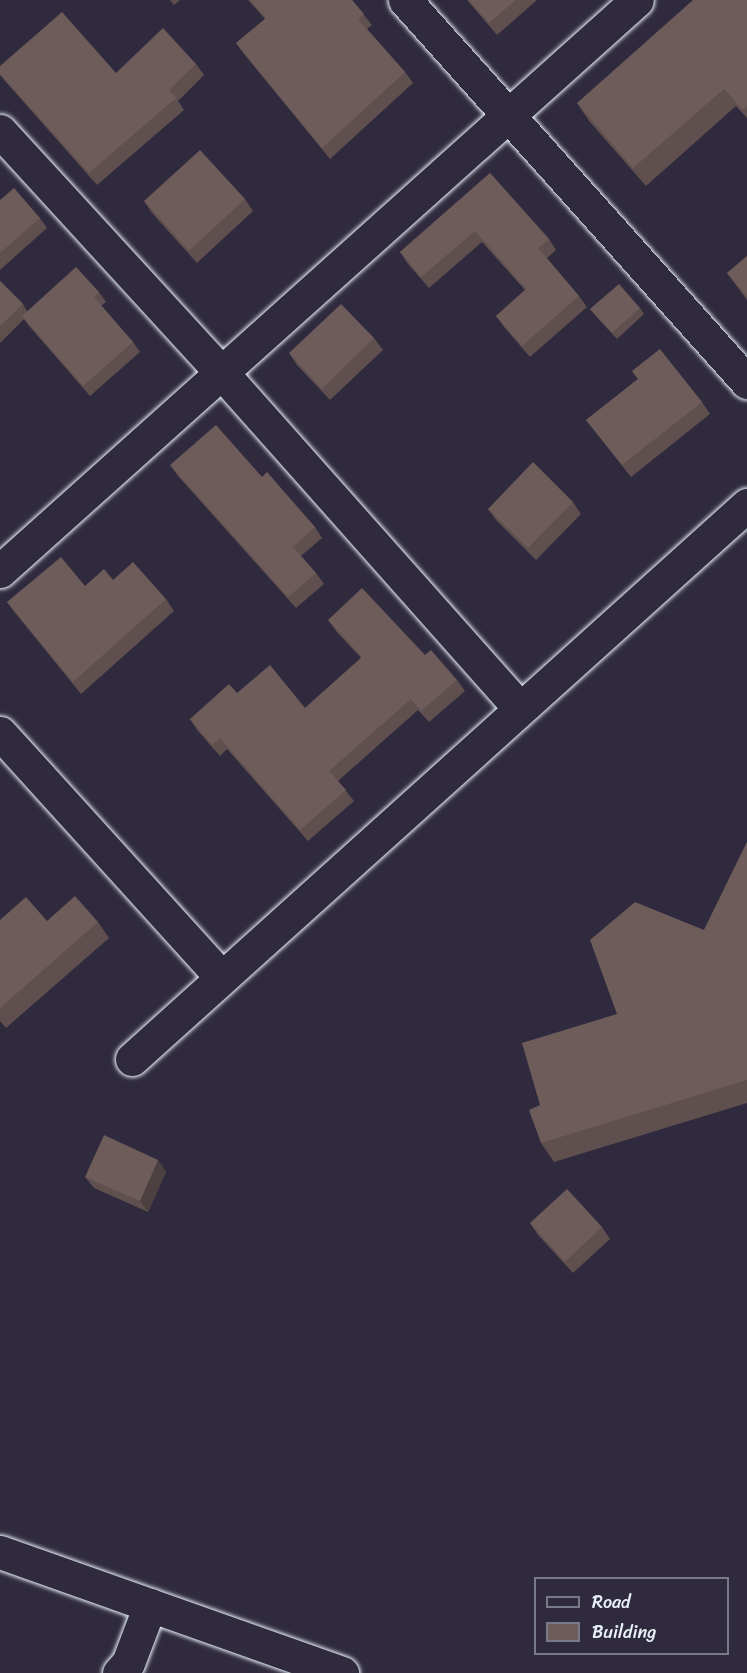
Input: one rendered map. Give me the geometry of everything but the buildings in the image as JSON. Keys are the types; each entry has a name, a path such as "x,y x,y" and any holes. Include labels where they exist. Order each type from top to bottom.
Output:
{"street":[{"path":"405,0 747,382"},
{"path":"0,571 637,0"},
{"path":"0,131 222,373 520,709"},
{"path":"132,1059 220,976 747,505"},
{"path":"0,733 220,976"},
{"path":"0,1552 342,1673"},
{"path":"119,1673 128,1664 150,1605"}]}
